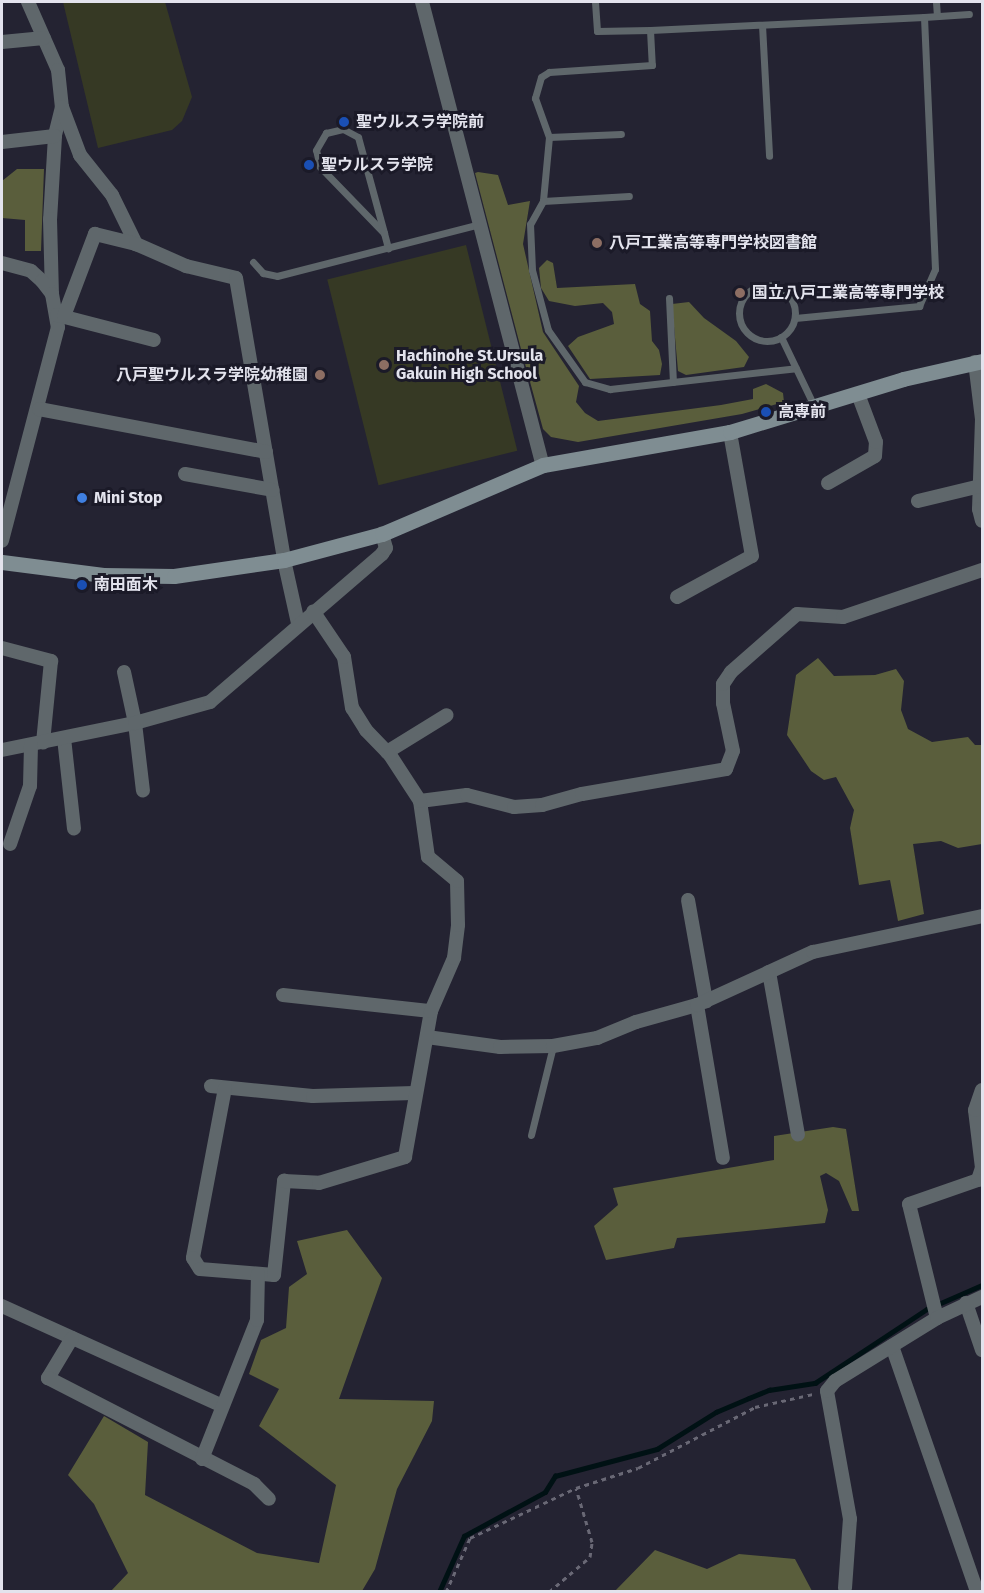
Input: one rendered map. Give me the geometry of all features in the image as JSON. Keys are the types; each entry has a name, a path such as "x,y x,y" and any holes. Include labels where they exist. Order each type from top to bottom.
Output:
{"street":[{"path":"28,2 58,70 62,106 80,155 112,195 136,244"},
{"path":"422,2 543,465"},
{"path":"2,42 44,38"},
{"path":"52,294 50,219 55,136 62,106"},
{"path":"2,142 55,136"},
{"path":"2,541 39,409 61,316 95,234 136,244 186,266 236,278 284,560 298,623"},
{"path":"2,263 31,271 52,294 61,316"},
{"path":"61,316 154,340"},
{"path":"2,562 103,575 174,576 284,560 382,534 543,465 730,432 979,361 982,419 980,486 982,521"},
{"path":"828,483 875,456 876,442 858,394"},
{"path":"39,409 266,452"},
{"path":"677,597 752,556 730,432"},
{"path":"185,474 273,490"},
{"path":"918,501 980,486"},
{"path":"2,750 135,723 210,702 298,623 382,554 386,548 382,534"},
{"path":"420,801 467,795 514,807 542,805 582,794 726,769 733,751 723,703 723,684 731,672 797,614 843,617 982,570"},
{"path":"313,611 344,657 352,708 366,730 387,752 420,801 428,857 457,881 459,899 454,958 431,1011 414,1093 410,1136 402,1160 320,1183 284,1181 274,1275 200,1269 193,1258 218,1087 313,1096 414,1093"},
{"path":"2,648 51,661 30,786 10,844"},
{"path":"124,672 135,723 143,791"},
{"path":"387,752 447,715"},
{"path":"64,738 74,828"},
{"path":"688,900 723,1158"},
{"path":"427,1037 500,1047 553,1046 597,1038 636,1022 702,1003 769,972 842,943 982,916"},
{"path":"769,972 798,1134"},
{"path":"283,995 431,1011"},
{"path":"938,1318 909,1204 978,1180 982,1168 975,1110 982,1090"},
{"path":"202,1460 256,1320 258,1274"},
{"path":"845,1588 850,1520 827,1391 835,1381 938,1318 982,1297"},
{"path":"966,1303 982,1350"},
{"path":"2,1306 222,1406"},
{"path":"72,1338 48,1378 202,1460 254,1484 269,1499"},
{"path":"892,1346 977,1592"}],"lane":[{"path":"595,2 597,32 969,14"},
{"path":"936,2 937,16"},
{"path":"795,318 919,306 935,269 924,17"},
{"path":"762,25 769,156"},
{"path":"650,30 652,65 549,72 541,77 535,98 549,137 543,201 530,224 532,270 548,330 566,359 585,381 610,389 796,368"},
{"path":"384,233 320,167 316,150 326,133 343,129 358,137 384,233 388,248"},
{"path":"549,137 621,134"},
{"path":"543,201 629,196"},
{"path":"253,262 263,273 277,276 480,224"},
{"path":"777,286 793,302 795,318 781,337 758,339 745,330 740,315 742,300 753,288 777,286"},
{"path":"669,298 673,382"},
{"path":"781,337 815,408"},
{"path":"531,1135 553,1046"}],"path":[{"path":"446,1592 470,1539 576,1488 647,1464 755,1407 827,1391"},
{"path":"549,1592 590,1557 592,1542 576,1488"}],"green space":[{"path":"63,2 165,2 192,97 182,121 172,130 98,148"},
{"path":"17,169 44,169 41,251 25,251 25,220 2,218 2,181"},
{"path":"475,173 498,175 508,205 530,201 523,244 543,332 579,386 576,402 585,413 598,421 721,405 753,399 753,389 766,384 783,393 784,402 742,414 578,442 551,437 543,429"},
{"path":"466,245 517,451 379,485 327,280"},
{"path":"547,260 553,263 557,288 635,284 640,304 650,311 652,341 659,350 662,364 660,375 590,379 568,346 578,337 614,324 612,312 603,303 575,306 549,301 541,288 539,268"},
{"path":"689,302 704,318 736,341 749,357 744,367 686,375 678,371 672,304"},
{"path":"818,658 834,676 875,675 896,669 904,681 901,710 908,729 932,742 968,737 975,745 982,745 982,844 958,848 941,841 913,844 924,914 898,921 890,880 859,885 850,828 854,810 836,777 824,780 811,771 787,735 796,675"},
{"path":"833,1127 846,1129 859,1211 852,1211 839,1181 826,1173 820,1176 828,1210 825,1223 677,1238 674,1248 606,1260 594,1226 618,1205 613,1188 774,1160 774,1136"},
{"path":"347,1230 382,1278 339,1399 434,1401 432,1421 397,1489 375,1569 362,1591 111,1591 128,1573 94,1504 68,1475 104,1416 148,1442 145,1495 257,1553 319,1563 336,1485 259,1426 279,1389 249,1374 261,1340 286,1328 289,1287 307,1274 297,1241"},
{"path":"655,1550 707,1569 739,1554 795,1559 812,1591 615,1591"}],"waterway":[{"path":"439,1592 464,1536 545,1492 555,1476 657,1449 716,1412 749,1398 769,1390 815,1383 927,1309 982,1285"}],"place":[{"name":"聖ウルスラ学院前","path":"344,122"},
{"name":"聖ウルスラ学院","path":"309,165"},
{"name":"八戸工業高等専門学校図書館","path":"597,243"},
{"name":"国立八戸工業高等専門学校","path":"740,293"},
{"name":"Hachinohe St.Ursula Gakuin High School","path":"384,365"},
{"name":"八戸聖ウルスラ学院幼稚園","path":"320,375"},
{"name":"高専前","path":"766,412"},
{"name":"Mini Stop","path":"82,498"},
{"name":"南田面木","path":"82,585"}]}
